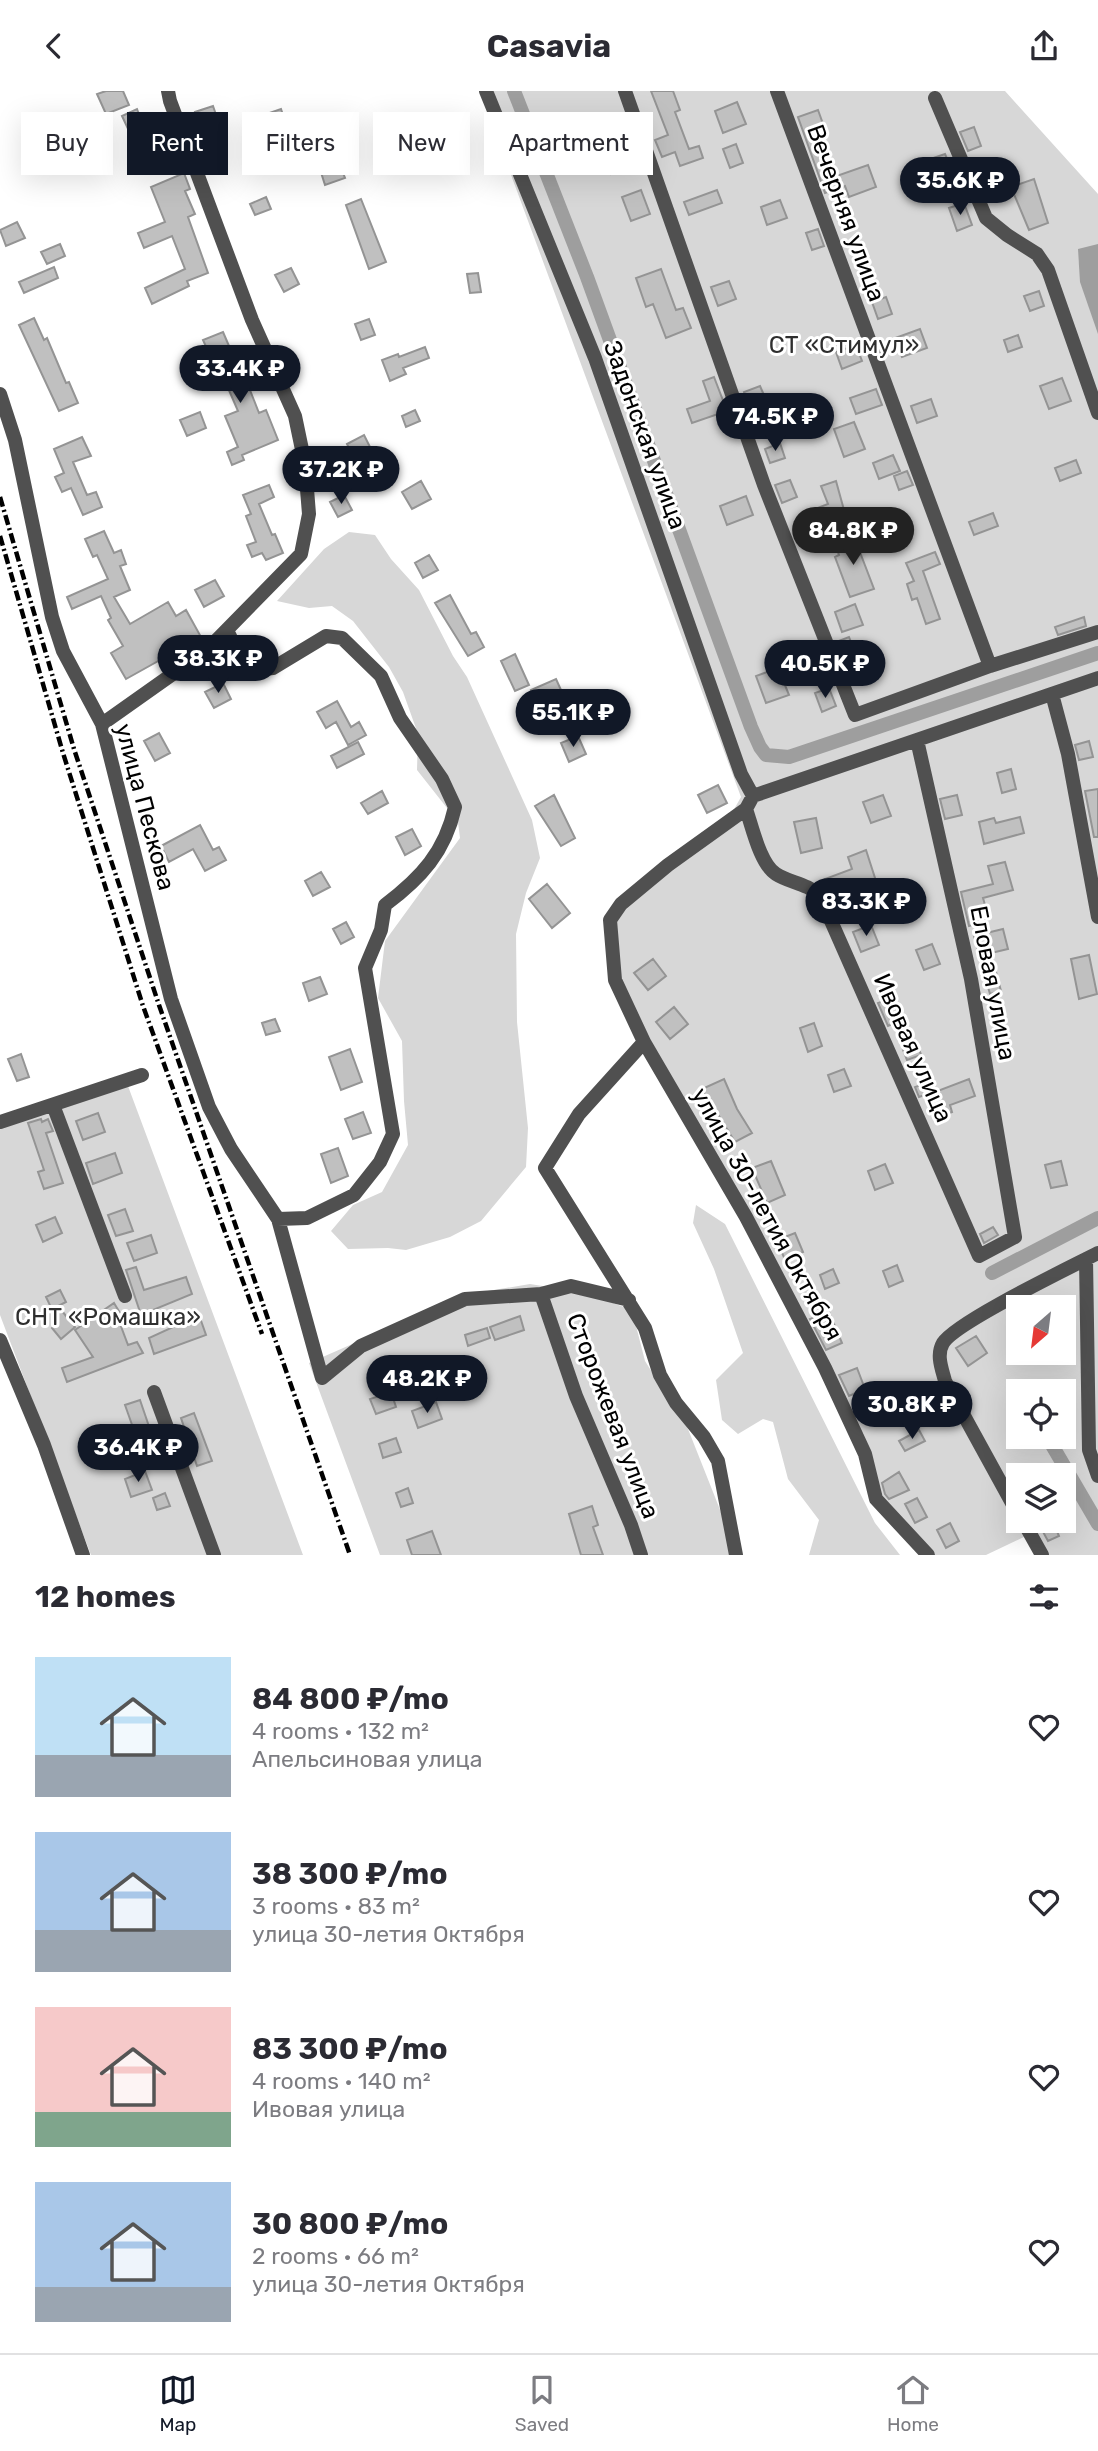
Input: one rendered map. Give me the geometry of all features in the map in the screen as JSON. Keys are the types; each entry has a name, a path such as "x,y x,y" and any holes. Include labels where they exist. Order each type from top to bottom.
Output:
{"street":[{"path":"102,724 208,649 227,630 301,554 309,514 305,464 295,416 253,320 168,91"},
{"name":"Задонская улица","path":"486,91 595,358 750,802"},
{"path":"625,91 764,485 855,715 990,666 1098,632"},
{"name":"Вечерняя улица","path":"776,91 990,666"},
{"path":"935,98 986,218 1037,254 1048,270 1098,412"},
{"name":"улица Пескова","path":"0,394 15,440 52,617 63,650 102,724 171,999 209,1107 232,1149 278,1219 322,1378 361,1346 465,1299 541,1294"},
{"path":"227,630 238,654 255,670 273,668 326,636 342,638 381,676 400,718 442,779 455,807 444,843 427,867 384,905 381,930 365,968 393,1135 380,1161 354,1195 307,1218 278,1219"},
{"path":"750,802 917,740 1098,678"},
{"path":"1052,694 1068,754 1098,917"},
{"name":"Еловая улица","path":"917,740 971,979 1015,1237"},
{"name":"улица 30-летия Октября","path":"750,802 621,904 610,920 615,980 645,1042 746,1217 825,1368 865,1454 876,1499 928,1555"},
{"name":"Ивовая улица","path":"750,802 767,866 783,878 811,888 820,896 979,1255 1015,1237"},
{"path":"645,1042 579,1114 545,1168 645,1328 660,1375 676,1403 704,1437 718,1461 736,1555"},
{"path":"0,1122 142,1075"},
{"path":"52,1105 125,1296"},
{"path":"1006,1492 945,1381 939,1361 943,1343 968,1322 1092,1256 1089,1450 1098,1476"},
{"path":"541,1294 571,1286 629,1300"},
{"name":"Сторожевая улица","path":"541,1294 576,1396 641,1555"},
{"path":"0,1340 44,1445 83,1555"},
{"path":"154,1392 214,1555"},
{"path":"1029,1533 1041,1555"}],"green space":[{"name":"СТ «Стимул»","path":"480,91 1005,91 1098,194 1098,1555 1037,1555 1026,1536 986,1555 926,1555 881,1501 778,1284 636,1032 610,948 613,915 732,813 741,797 511,175 653,175 653,112 488,112"},
{"path":"349,532 375,535 391,559 419,590 453,656 467,677 532,820 540,858 526,893 516,934 517,1022 528,1128 526,1167 481,1221 450,1237 406,1250 348,1249 331,1231 353,1205 382,1192 408,1145 402,1041 378,998 385,941 460,838 458,822 417,770 418,734 403,692 389,667 353,621 332,606 309,608 277,601 324,549"},
{"name":"СНТ «Ромашка»","path":"125,1078 303,1555 91,1555 0,1315 0,1121"},
{"path":"696,1205 725,1224 875,1523 900,1555 809,1555 819,1520 788,1479 773,1422 763,1419 738,1434 722,1420 716,1380 743,1353 714,1269 693,1223"},
{"path":"530,1284 586,1293 632,1310 645,1361 688,1429 738,1555 380,1555 309,1363 464,1295"}],"shaded area":[{"path":"1098,244 1098,334 1080,282 1078,249"}],"building":[{"path":"123,91 129,105 105,112 97,94"},
{"path":"651,91 673,91 680,110 675,112 689,149 699,146 703,158 680,166 675,152 662,157 655,140 668,135"},
{"path":"737,102 746,124 723,133 715,111"},
{"path":"213,106 215,112 195,112"},
{"path":"818,110 827,135 818,138 832,176 868,165 876,187 849,197 845,186 825,193 798,117"},
{"path":"127,114 127,127 122,116"},
{"path":"974,127 981,146 968,151 960,132"},
{"path":"736,144 743,163 730,168 723,149"},
{"path":"945,154 950,166 935,171 930,159"},
{"path":"185,175 190,189 185,191 195,214 188,217 208,273 187,281 189,286 152,304 145,288 185,269 172,236 144,248 138,233 165,222 151,187"},
{"path":"322,175 344,175 345,178 325,185"},
{"path":"1034,179 1048,223 1029,230 1011,187"},
{"path":"641,190 650,214 631,221 622,197"},
{"path":"717,190 722,203 689,215 684,202"},
{"path":"266,197 271,209 255,215 250,204"},
{"path":"361,199 386,262 369,269 346,205"},
{"path":"780,200 787,218 767,225 761,207"},
{"path":"964,203 972,225 957,231 949,208"},
{"path":"17,222 25,238 6,246 0,230"},
{"path":"818,229 824,246 812,250 806,233"},
{"path":"60,244 65,256 47,264 41,252"},
{"path":"54,267 58,278 24,293 19,282"},
{"path":"291,268 299,284 284,292 275,275"},
{"path":"661,269 676,310 683,308 691,328 666,338 653,304 646,307 636,278"},
{"path":"478,273 481,292 470,293 467,274"},
{"path":"729,281 736,299 718,306 711,287"},
{"path":"1039,291 1044,306 1030,311 1024,296"},
{"path":"886,297 892,314 878,319 872,302"},
{"path":"34,318 44,340 47,338 66,383 69,382 78,403 59,411 19,325"},
{"path":"369,319 375,335 361,340 355,324"},
{"path":"920,329 927,348 902,357 895,338"},
{"path":"223,332 240,382 246,380 259,413 266,410 278,440 242,455 244,460 232,465 227,452 238,447 225,416 238,411 203,340"},
{"path":"1018,335 1022,347 1008,352 1004,340"},
{"path":"856,345 862,361 842,369 836,352"},
{"path":"425,347 429,358 403,368 406,374 390,381 382,360"},
{"path":"714,377 727,411 692,423 687,409 710,401 703,381"},
{"path":"1062,378 1071,401 1049,409 1040,386"},
{"path":"760,386 767,402 750,409 744,392"},
{"path":"876,389 882,405 856,414 850,398"},
{"path":"931,399 937,416 917,423 911,406"},
{"path":"415,410 420,421 406,427 402,416"},
{"path":"200,412 206,428 187,436 180,420"},
{"path":"854,422 865,449 844,457 834,429"},
{"path":"364,435 372,451 355,460 347,444"},
{"path":"82,437 91,456 73,462 87,495 96,492 102,507 83,515 71,488 62,492 55,477 64,473 54,449"},
{"path":"780,443 785,458 770,463 765,449"},
{"path":"893,455 900,471 879,479 873,463"},
{"path":"1076,460 1081,473 1060,481 1055,468"},
{"path":"907,471 913,485 899,490 894,476"},
{"path":"790,480 797,497 782,503 775,485"},
{"path":"421,481 431,499 412,509 402,492"},
{"path":"836,481 844,510 834,513 840,529 825,534 815,509 828,504 821,486"},
{"path":"269,485 274,497 259,504 283,553 266,560 262,553 252,557 247,545 256,542 246,516 251,514 243,495"},
{"path":"344,495 352,510 338,517 330,502"},
{"path":"746,496 753,515 727,525 720,506"},
{"path":"993,513 998,526 974,535 969,522"},
{"path":"104,531 114,553 121,550 126,564 120,566 130,590 114,597 130,624 168,602 176,616 186,610 201,637 126,679 111,653 123,646 108,620 111,618 101,596 72,609 67,597 108,579 97,555 93,557 85,539"},
{"path":"853,534 874,589 850,597 835,557 839,555 834,541"},
{"path":"935,552 940,564 923,571 940,619 926,624 917,598 912,600 907,584 914,581 906,563"},
{"path":"429,555 438,570 423,578 415,563"},
{"path":"215,580 224,596 204,607 195,590"},
{"path":"450,595 471,634 476,632 484,647 468,656 435,603"},
{"path":"855,604 863,625 842,632 835,612"},
{"path":"1084,617 1086,626 1058,635 1055,627"},
{"path":"849,637 859,663 847,667 836,642"},
{"path":"515,654 529,685 515,691 501,661"},
{"path":"778,668 789,695 766,703 756,676"},
{"path":"556,679 561,690 536,701 531,690"},
{"path":"223,683 231,699 214,708 205,692"},
{"path":"829,688 836,706 822,712 815,693"},
{"path":"337,701 351,727 359,722 366,735 348,745 336,722 326,728 317,712"},
{"path":"159,733 170,753 155,761 144,741"},
{"path":"578,736 586,754 569,762 561,743"},
{"path":"1089,741 1093,757 1079,760 1075,745"},
{"path":"358,742 364,754 337,768 331,756"},
{"path":"1011,769 1016,789 1002,793 997,773"},
{"path":"718,785 727,803 707,813 698,795"},
{"path":"1098,789 1098,837 1094,837 1085,791"},
{"path":"382,791 388,803 368,814 361,803"},
{"path":"554,795 575,838 561,846 535,806"},
{"path":"883,795 891,816 871,823 863,802"},
{"path":"957,795 962,815 945,819 940,799"},
{"path":"1020,817 1024,833 984,844 979,822 994,818 996,823"},
{"path":"816,818 822,848 801,853 794,822"},
{"path":"200,825 213,850 219,847 226,860 205,871 193,849 169,862 161,846"},
{"path":"412,829 421,846 405,855 396,837"},
{"path":"866,850 885,909 869,915 858,886 831,896 825,879 852,869 848,857"},
{"path":"1005,862 1013,890 983,898 985,905 975,907 980,923 969,926 961,892 993,884 988,866"},
{"path":"321,872 330,887 313,896 305,881"},
{"path":"547,884 570,913 552,928 529,899"},
{"path":"346,922 354,937 341,944 333,929"},
{"path":"871,925 879,945 861,952 853,932"},
{"path":"1003,929 1008,949 991,953 1001,991 990,994 974,936"},
{"path":"932,944 940,964 924,970 916,950"},
{"path":"1089,955 1097,994 1079,999 1071,959"},
{"path":"653,959 666,976 648,990 634,973"},
{"path":"320,977 327,994 309,1001 303,983"},
{"path":"892,998 900,1021 888,1026 878,1003"},
{"path":"674,1007 688,1024 670,1039 656,1022"},
{"path":"275,1019 280,1031 266,1035 262,1023"},
{"path":"814,1023 822,1046 808,1052 800,1028"},
{"path":"917,1042 921,1055 907,1060 902,1047"},
{"path":"350,1049 362,1082 341,1090 329,1057"},
{"path":"21,1054 29,1077 17,1081 8,1059"},
{"path":"844,1069 851,1086 834,1092 828,1075"},
{"path":"724,1079 737,1109 752,1133 735,1142 702,1089"},
{"path":"969,1079 975,1096 950,1105 952,1112 935,1118 927,1095"},
{"path":"930,1082 934,1092 919,1097 915,1087"},
{"path":"363,1112 371,1133 353,1139 345,1119"},
{"path":"98,1113 105,1132 83,1140 76,1121"},
{"path":"41,1119 42,1122 48,1119 53,1131 46,1133 63,1183 44,1189 38,1172 44,1170 28,1123"},
{"path":"338,1148 348,1176 331,1183 321,1154"},
{"path":"115,1153 122,1173 93,1184 86,1163"},
{"path":"771,1161 785,1195 767,1203 752,1168"},
{"path":"1061,1161 1067,1185 1051,1188 1045,1165"},
{"path":"885,1164 893,1183 875,1190 868,1171"},
{"path":"125,1209 133,1231 116,1236 108,1215"},
{"path":"55,1217 62,1233 43,1242 36,1225"},
{"path":"993,1227 998,1235 984,1243 980,1234"},
{"path":"795,1233 803,1252 785,1260 777,1240"},
{"path":"151,1235 157,1253 134,1261 127,1243"},
{"path":"897,1265 903,1281 889,1287 883,1271"},
{"path":"136,1267 144,1290 186,1277 192,1294 141,1315 126,1270"},
{"path":"833,1269 839,1283 825,1289 820,1275"},
{"path":"60,1290 66,1302 58,1306 75,1327 61,1339 52,1328 58,1322 46,1297"},
{"path":"114,1303 123,1318 119,1321 128,1345 137,1342 143,1353 67,1382 62,1368 93,1357 75,1330"},
{"path":"829,1312 842,1343 826,1350 810,1319"},
{"path":"199,1315 206,1335 154,1354 149,1338"},
{"path":"520,1316 524,1330 495,1340 490,1327"},
{"path":"487,1328 490,1338 468,1346 465,1335"},
{"path":"976,1336 987,1353 968,1366 956,1348"},
{"path":"857,1368 865,1389 849,1396 839,1375"},
{"path":"391,1392 396,1407 376,1414 370,1399"},
{"path":"140,1400 157,1450 138,1457 132,1438 136,1436 125,1405"},
{"path":"436,1402 442,1419 418,1428 412,1411"},
{"path":"194,1413 212,1461 197,1466 181,1418"},
{"path":"919,1430 925,1441 905,1451 899,1441"},
{"path":"396,1438 401,1452 383,1458 379,1444"},
{"path":"145,1471 152,1490 131,1497 125,1479"},
{"path":"899,1472 909,1490 889,1499 882,1483"},
{"path":"408,1488 413,1503 401,1507 396,1493"},
{"path":"165,1493 170,1506 157,1510 153,1498"},
{"path":"917,1498 927,1517 915,1523 905,1504"},
{"path":"592,1506 598,1525 593,1527 603,1555 581,1555 569,1514"},
{"path":"950,1523 959,1541 946,1548 937,1530"},
{"path":"432,1531 441,1555 412,1555 407,1540"},
{"path":"1044,1533 1058,1533 1059,1536 1048,1541"}],"waterway":[{"path":"514,91 587,277 751,727 766,755 789,757 1098,653"},
{"path":"992,1273 1098,1218"},
{"path":"1054,1449 1098,1524"}],"railway":[{"path":"0,497 74,749 159,1005 350,1555"},
{"path":"0,536 63,753 143,1006 262,1334"}]}
